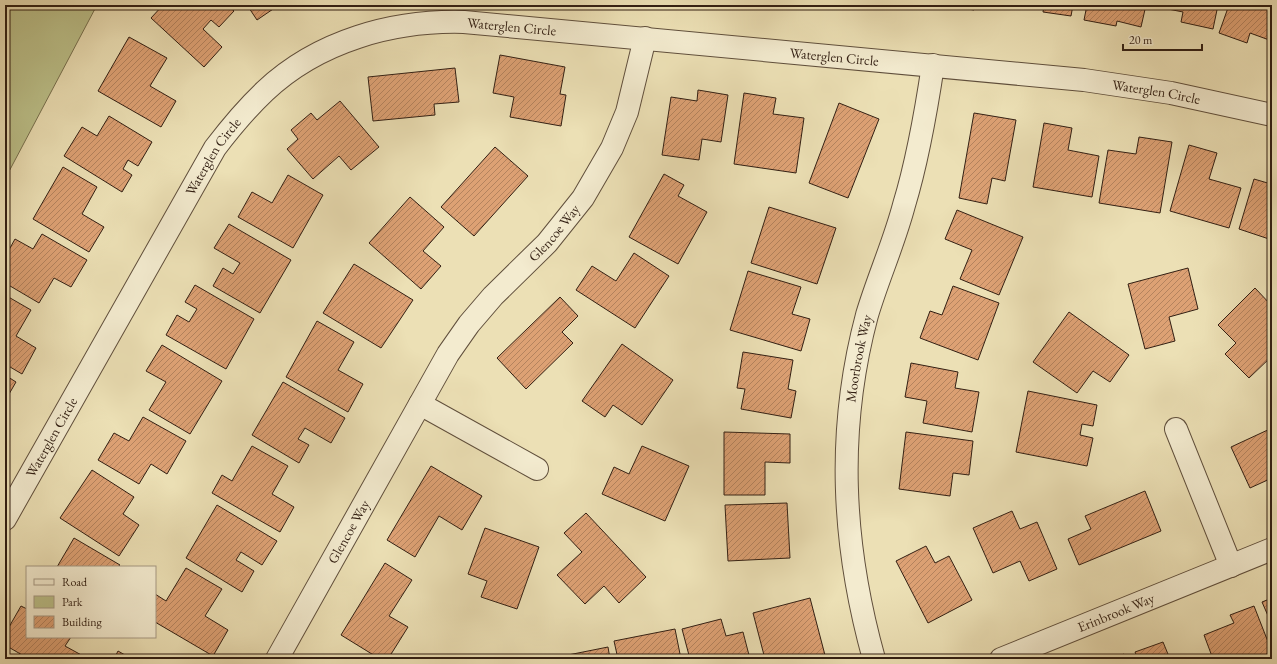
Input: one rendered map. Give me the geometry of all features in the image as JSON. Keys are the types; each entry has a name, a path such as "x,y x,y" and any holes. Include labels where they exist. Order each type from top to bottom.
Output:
{"street":[{"name":"Waterglen Circle","path":"5,519 215,148 239,117 266,89 298,66 332,47 368,33 406,25 464,22 645,38 1084,80 1171,93 1272,115"},
{"name":"Glencoe Way","path":"277,659 448,354 469,324 493,296 547,243 583,198 612,148 627,112 645,38"},
{"name":"Moorbrook Way","path":"874,659 861,614 850,550 846,507 846,442 854,378 868,315 904,206 923,133 933,65"},
{"path":"420,404 537,469"},
{"path":"1176,429 1231,566"},
{"name":"Erinbrook Way","path":"1001,659 1272,549"}],"green space":[{"path":"5,5 97,5 5,179"}],"building":[{"path":"163,5 227,5 234,11 219,27 211,20 203,29 222,47 204,67 151,18"},
{"path":"247,5 279,5 257,20"},
{"path":"945,5 975,5 974,10"},
{"path":"1044,5 1073,5 1071,16 1043,12"},
{"path":"1087,5 1146,5 1141,27 1117,21 1116,26 1084,20"},
{"path":"1218,5 1213,29 1181,22 1183,12 1153,6"},
{"path":"1229,5 1272,5 1272,41 1250,33 1247,43 1219,33"},
{"path":"129,37 167,58 150,86 176,101 161,127 98,91"},
{"path":"500,55 565,67 560,94 566,95 561,126 510,117 514,97 493,93"},
{"path":"455,68 459,102 434,104 435,115 373,121 368,77"},
{"path":"698,90 728,95 721,142 702,139 699,160 662,155 671,97 697,101"},
{"path":"744,93 776,98 773,114 804,118 796,173 734,164"},
{"path":"340,101 379,147 351,170 339,156 313,179 287,149 298,139 291,130 311,113 317,120"},
{"path":"839,103 879,119 848,198 809,183"},
{"path":"974,113 1016,120 1005,181 992,178 987,204 959,198"},
{"path":"109,116 152,142 138,166 128,160 123,169 132,175 122,192 64,156 82,127 97,136"},
{"path":"1044,123 1072,128 1068,150 1099,156 1092,197 1033,187"},
{"path":"1139,137 1172,142 1160,213 1099,203 1108,150 1136,154"},
{"path":"1189,145 1217,153 1209,179 1241,188 1229,228 1170,211"},
{"path":"495,147 528,176 474,236 441,207"},
{"path":"63,167 97,187 82,214 104,227 89,252 33,219"},
{"path":"664,174 684,185 678,196 707,212 678,264 629,237"},
{"path":"288,175 323,195 293,248 238,217 252,192 272,203"},
{"path":"1254,179 1271,184 1268,195 1272,196 1272,240 1239,229"},
{"path":"410,197 444,227 423,251 441,266 421,289 369,243"},
{"path":"769,207 836,228 817,284 751,263"},
{"path":"957,210 1023,237 999,295 960,279 972,250 945,239"},
{"path":"229,224 291,260 260,313 213,286 223,268 233,274 240,263 214,248"},
{"path":"42,234 87,260 71,287 54,278 39,303 5,283 5,257 15,239 33,249"},
{"path":"634,253 669,276 635,328 576,290 592,266 616,281"},
{"path":"354,264 413,300 381,348 323,313"},
{"path":"1188,268 1198,309 1169,317 1175,341 1145,349 1128,284"},
{"path":"748,271 801,287 792,314 810,319 801,351 730,330"},
{"path":"195,285 254,319 226,369 166,335 177,315 189,322 197,309 185,302"},
{"path":"953,286 999,303 978,360 920,338 930,311 942,315"},
{"path":"1255,288 1272,306 1272,356 1249,378 1225,354 1236,343 1218,325"},
{"path":"5,295 31,310 16,336 36,348 22,374 5,364"},
{"path":"560,297 578,316 562,332 573,343 526,389 497,358"},
{"path":"1069,312 1129,355 1110,382 1093,371 1077,393 1033,362"},
{"path":"317,321 354,342 338,370 363,384 348,412 286,377"},
{"path":"622,344 673,380 642,425 613,405 605,417 582,401"},
{"path":"162,345 222,381 190,434 149,410 166,382 146,371"},
{"path":"743,352 793,360 788,389 796,391 791,418 741,409 745,389 737,388"},
{"path":"911,363 958,372 955,388 979,392 972,432 923,423 927,401 905,397"},
{"path":"5,375 16,382 5,401"},
{"path":"283,382 345,418 331,443 305,428 298,439 309,445 299,463 252,435"},
{"path":"1028,391 1097,405 1093,426 1082,424 1080,435 1093,438 1087,466 1016,452"},
{"path":"143,417 186,441 167,474 151,464 139,484 98,460 114,433 129,441"},
{"path":"1272,428 1272,478 1250,488 1231,447"},
{"path":"724,432 790,434 790,463 765,462 765,495 724,495"},
{"path":"906,432 973,441 969,475 953,473 950,496 899,489"},
{"path":"252,446 288,466 272,494 294,507 280,532 212,493 222,475 232,481"},
{"path":"642,446 689,466 665,521 602,494 614,467 629,474"},
{"path":"431,466 482,496 462,530 439,516 415,557 387,540"},
{"path":"92,470 134,497 123,514 139,525 119,556 60,518"},
{"path":"1145,491 1161,531 1079,565 1068,539 1091,529 1085,516"},
{"path":"787,503 790,558 728,561 725,505"},
{"path":"217,505 277,541 262,565 241,552 236,560 254,571 242,592 186,558"},
{"path":"1012,511 1020,529 1037,522 1057,569 1029,581 1020,561 993,573 973,528"},
{"path":"586,513 646,577 619,603 604,586 585,604 557,575 582,552 564,533"},
{"path":"485,528 539,547 517,609 481,597 487,581 468,574"},
{"path":"74,538 120,565 119,566 58,566"},
{"path":"926,546 935,563 949,556 972,600 928,623 896,561"},
{"path":"385,563 412,580 389,616 408,627 388,659 380,659 341,635"},
{"path":"186,568 222,589 205,616 228,630 213,656 156,623 156,595 166,601"},
{"path":"810,598 826,659 765,659 753,613"},
{"path":"1272,598 1272,625 1262,602"},
{"path":"21,606 26,608 26,638 70,638 65,646 85,657 85,659 29,659 5,645 5,634"},
{"path":"1254,606 1272,652 1254,659 1213,659 1204,635 1234,623 1230,615"},
{"path":"721,619 726,636 743,632 750,659 690,659 682,629"},
{"path":"675,629 681,659 618,659 614,641"},
{"path":"1163,642 1170,659 1138,659 1135,652"},
{"path":"608,647 610,659 548,659"},
{"path":"118,651 132,659 114,659"},
{"path":"1124,654 1126,659 1113,659"},
{"path":"1202,655 1203,659 1192,659"}]}
